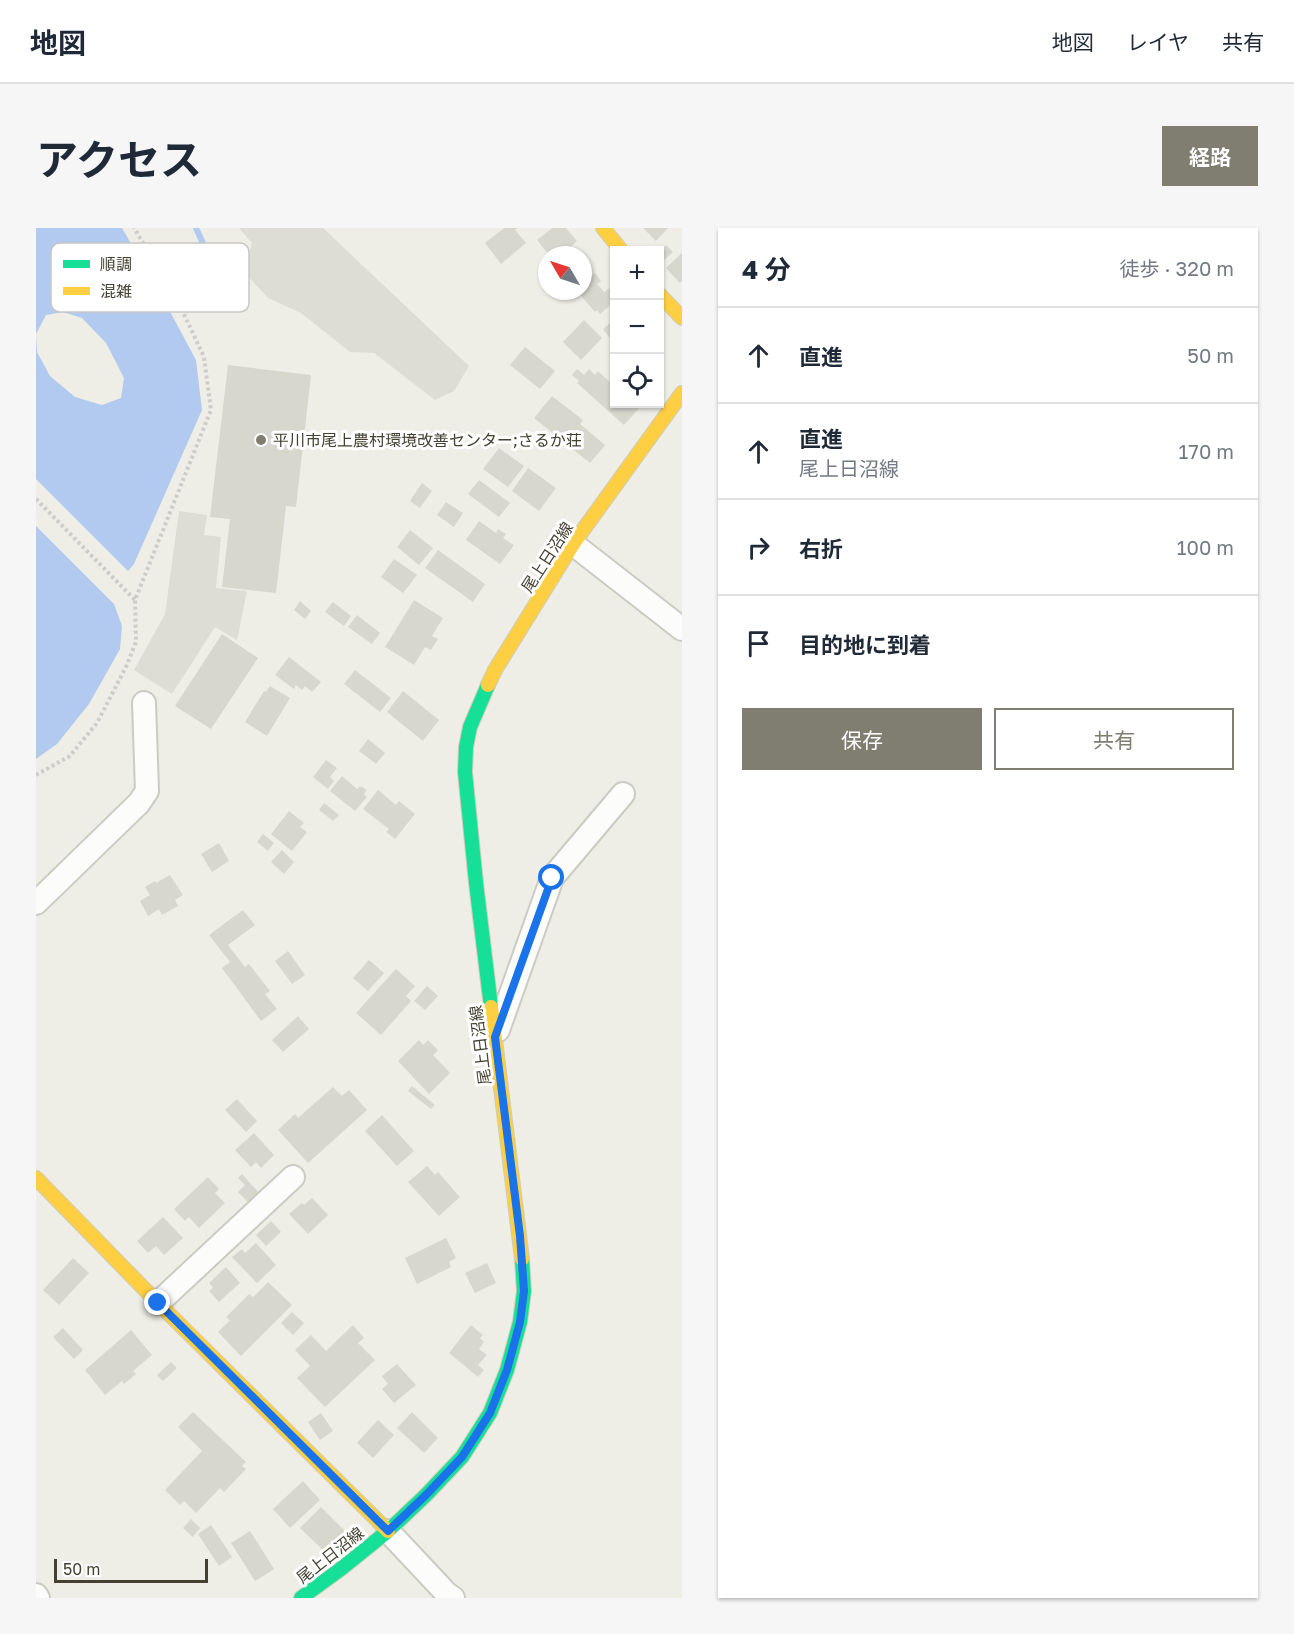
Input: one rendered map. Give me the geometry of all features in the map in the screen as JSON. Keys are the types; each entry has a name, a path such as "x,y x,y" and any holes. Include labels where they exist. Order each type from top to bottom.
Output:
{"main road":[{"path":"603,228 618,246"},
{"path":"664,299 682,318"},
{"name":"尾上日沼線","path":"301,1598 388,1531 462,1457 490,1413 507,1370 520,1322 524,1291 520,1236 475,873 465,772 466,747 470,727 495,670 573,544 682,393"},
{"path":"36,1178 158,1303 388,1531"}],"street":[{"path":"573,544 682,629"},
{"path":"36,903 139,803 147,791 144,703"},
{"path":"495,1037 552,878 622,794"},
{"path":"158,1303 293,1178"},
{"path":"388,1531 453,1598"}],"path":[{"path":"134,228 143,243"},
{"path":"36,776 70,756 97,723 126,667 136,642 135,600 211,410 204,357 183,312"},
{"path":"36,499 135,600"}],"shaded area":[{"name":"平川市尾上農村環境改善センター;さるか荘","path":"239,228 323,228 469,366 454,391 435,400 374,353 350,352 301,313 268,298 249,277 249,252 252,243"},
{"path":"179,511 207,515 204,535 221,537 216,588 247,591 237,640 215,627 172,694 134,670 165,614"}],"water":[{"path":"36,228 122,228 131,243 51,243 51,312 63,312 46,315 36,334"},
{"path":"63,312 170,312 196,360 202,410 134,564 128,571 36,479 36,334 37,352 50,376 75,397 102,405 121,398 124,378 106,343 82,318"},
{"path":"36,526 114,604 122,626 120,649 89,704 57,744 36,759"}],"building":[{"path":"504,228 518,228 515,230 526,243 501,264 485,243"},
{"path":"552,228 566,228 577,241 571,246 542,246 537,240"},
{"path":"643,228 668,228 656,241"},
{"path":"666,245 673,252 664,260"},
{"path":"682,253 682,281 680,283 666,268"},
{"path":"595,273 601,281 597,284 604,292 610,288 610,305 600,314 597,310 595,312 585,300 592,300 592,276"},
{"path":"584,320 602,338 581,360 563,342"},
{"path":"610,323 610,338 603,329"},
{"path":"525,347 555,371 540,389 510,365"},
{"name":"平川市尾上農村環境改善センター;さるか荘","path":"228,365 311,375 296,507 286,506 276,593 222,587 230,519 210,517"},
{"path":"577,369 584,375 589,369 595,375 598,371 610,382 610,408 639,408 624,425 577,383 579,381 572,375"},
{"path":"552,396 583,420 580,424 605,445 590,463 534,418"},
{"path":"499,448 524,466 508,487 483,469"},
{"path":"528,468 556,488 539,511 512,491"},
{"path":"479,480 510,503 499,517 468,494"},
{"path":"422,483 432,491 420,508 410,501"},
{"path":"446,502 463,513 454,527 437,515"},
{"path":"479,521 496,533 498,529 506,534 503,538 514,545 500,564 466,540"},
{"path":"410,530 433,548 419,565 397,547"},
{"path":"438,550 485,584 473,602 425,568"},
{"path":"394,559 417,575 403,593 381,577"},
{"path":"414,600 443,618 432,636 438,639 431,650 425,647 414,665 385,647"},
{"path":"300,601 311,611 305,619 294,610"},
{"path":"333,602 351,616 344,626 325,612"},
{"path":"357,615 380,633 372,644 348,627"},
{"path":"222,634 258,658 211,729 175,706"},
{"path":"289,657 321,682 312,692 305,686 302,690 296,685 294,689 275,675"},
{"path":"355,670 391,698 380,712 344,684"},
{"path":"270,686 290,698 267,736 245,722 264,691 266,692"},
{"path":"403,691 439,720 423,741 387,712"},
{"path":"368,739 385,753 376,764 359,751"},
{"path":"326,760 337,768 330,777 334,781 328,789 313,777"},
{"path":"342,776 357,789 360,786 367,790 364,794 367,797 355,811 330,791"},
{"path":"378,790 396,805 399,801 415,814 395,839 386,832 389,829 363,809"},
{"path":"324,803 339,815 333,821 319,810"},
{"path":"289,811 304,823 300,827 307,832 292,851 271,834"},
{"path":"263,834 274,843 268,851 257,842"},
{"path":"219,843 229,861 212,872 201,854"},
{"path":"282,850 294,862 284,874 271,862"},
{"path":"170,875 183,895 175,900 178,906 162,915 159,909 148,916 140,901 150,895 145,887"},
{"path":"243,910 255,925 228,945 245,967 249,964 270,991 265,994 277,1009 261,1021 222,968 230,962 209,935"},
{"path":"288,951 305,975 292,984 275,961"},
{"path":"369,960 384,973 368,991 353,978"},
{"path":"396,969 415,986 406,996 411,1001 381,1035 356,1013"},
{"path":"427,986 438,996 425,1010 414,1001"},
{"path":"298,1016 309,1029 283,1052 272,1040"},
{"path":"419,1040 423,1045 428,1040 438,1050 433,1055 450,1073 429,1094 398,1061"},
{"path":"412,1086 435,1105 431,1109 408,1091"},
{"path":"333,1087 342,1096 349,1090 367,1110 308,1163 278,1130 295,1114 298,1118"},
{"path":"237,1099 257,1121 246,1132 225,1110"},
{"path":"382,1115 414,1151 397,1166 365,1131"},
{"path":"254,1133 274,1155 261,1168 256,1162 251,1167 235,1150"},
{"path":"427,1166 435,1175 438,1172 460,1197 439,1216 408,1182"},
{"path":"242,1174 259,1193 249,1203 238,1192 245,1185 238,1178"},
{"path":"208,1177 219,1189 215,1193 225,1203 199,1228 189,1217 185,1221 174,1209"},
{"path":"312,1198 328,1215 308,1234 289,1214"},
{"path":"163,1217 183,1238 164,1255 156,1246 148,1253 137,1241"},
{"path":"271,1221 281,1232 266,1246 256,1235"},
{"path":"446,1238 456,1258 449,1262 451,1267 417,1284 405,1258"},
{"path":"256,1243 276,1265 257,1283 232,1257 242,1249 245,1253"},
{"path":"73,1258 89,1273 59,1305 43,1290"},
{"path":"487,1263 496,1283 475,1293 465,1273"},
{"path":"226,1267 240,1283 219,1302 209,1291 213,1288 209,1283"},
{"path":"268,1282 292,1305 241,1356 218,1332 230,1320 226,1317 249,1294 253,1297"},
{"path":"292,1312 304,1323 293,1335 281,1323"},
{"path":"353,1325 364,1338 358,1343 375,1360 325,1407 297,1378 310,1366 295,1350 311,1335 326,1351"},
{"path":"471,1325 483,1335 480,1338 484,1342 479,1349 487,1355 478,1365 484,1370 478,1377 449,1353"},
{"path":"63,1328 83,1350 74,1359 53,1337"},
{"path":"131,1330 152,1355 133,1371 136,1374 124,1384 122,1381 105,1395 85,1370"},
{"path":"171,1362 177,1368 163,1381 157,1375"},
{"path":"397,1364 416,1385 394,1403 382,1389 388,1384 382,1376"},
{"path":"193,1412 246,1462 242,1466 246,1469 224,1492 220,1488 196,1513 184,1501 180,1505 165,1490 202,1451 178,1427"},
{"path":"412,1412 438,1438 424,1453 397,1428"},
{"path":"321,1413 333,1431 320,1440 308,1422"},
{"path":"378,1420 394,1435 373,1458 357,1443"},
{"path":"303,1481 320,1500 290,1528 273,1509"},
{"path":"321,1507 348,1534 328,1555 300,1528"},
{"path":"191,1519 200,1528 193,1537 183,1528"},
{"path":"211,1525 232,1557 219,1566 198,1534"},
{"path":"250,1531 274,1569 255,1581 231,1543"}],"waterway":[{"path":"196,228 203,243"}],"traffic: fast":[{"path":"488,685 470,727 465,772 491,1007"},
{"path":"301,1598 388,1531 462,1457 490,1413 507,1370 520,1322 524,1291 522,1259"}],"traffic: slow":[{"path":"603,228 618,246"},
{"path":"664,299 682,318"},
{"path":"488,685 573,544 682,393"},
{"path":"491,1007 522,1259"},
{"path":"36,1178 158,1303 388,1531"}],"place":[{"name":"平川市尾上農村環境改善センター;さるか荘","path":"261,440"}],"route":[{"path":"158,1303 388,1531 462,1457 490,1413 507,1370 520,1322 524,1291 520,1236 495,1037 552,878"}]}
